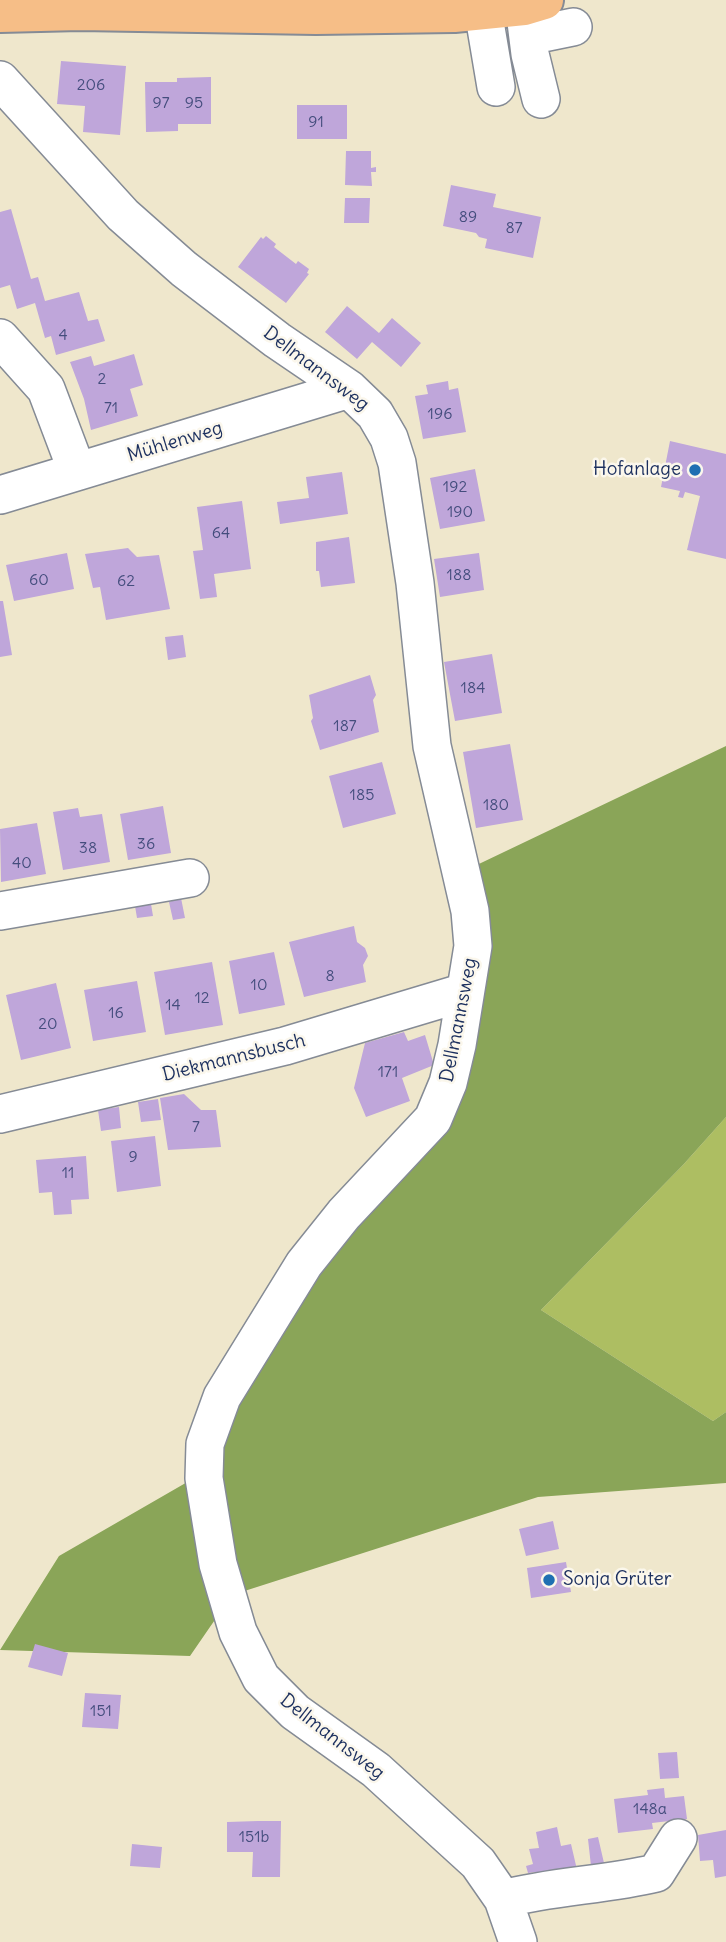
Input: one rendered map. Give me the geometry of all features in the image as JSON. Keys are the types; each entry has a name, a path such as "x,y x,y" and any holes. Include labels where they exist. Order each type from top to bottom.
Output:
{"main road":[{"path":"0,13 80,11 316,15 454,13 483,10 532,14"}],"street":[{"path":"483,10 496,88"},
{"path":"541,99 530,54 532,14 573,27"},
{"name":"Dellmannsweg","path":"0,80 133,224 184,269 277,340 349,390 375,414 389,438 397,463 415,583 432,746 470,911 473,946 457,1045 448,1083 433,1119 344,1214 304,1264 222,1397 205,1444 204,1478 218,1564 238,1632 261,1678 295,1712 376,1770 478,1863 503,1899 518,1942"},
{"path":"0,338 46,389 77,471"},
{"name":"Mühlenweg","path":"0,495 349,390"},
{"path":"0,911 190,878"},
{"name":"Diekmannsbusch","path":"0,1114 285,1046 465,992"},
{"path":"503,1899 656,1873 678,1838"}],"green space":[{"path":"726,746 726,1117 683,1165 541,1310 713,1421 726,1412 726,1483 538,1497 232,1595 190,1656 0,1650 59,1556 196,1477 229,1396 451,1084 460,873"},
{"path":"726,1117 726,1412 713,1421 541,1310 683,1165"}],"building":[{"path":"61,61 126,66 120,135 83,132 85,106 57,104"},
{"path":"211,77 211,124 178,124 178,131 146,132 145,82 177,82 177,78"},
{"path":"297,105 347,105 347,139 297,139"},
{"path":"346,151 371,151 371,168 376,167 376,172 371,172 372,186 345,185"},
{"path":"451,185 496,194 493,207 541,217 533,258 485,248 487,239 476,233 443,226"},
{"path":"345,198 370,198 369,223 344,223"},
{"path":"11,209 31,279 38,277 45,301 79,292 88,321 98,319 105,341 56,355 51,336 45,338 35,303 17,309 10,285 0,288 0,212"},
{"path":"266,236 276,244 274,247 296,264 298,261 309,269 309,274 286,303 238,267 261,237 263,239"},
{"path":"347,306 379,333 392,318 421,343 401,367 372,342 357,359 325,332"},
{"path":"134,354 143,385 130,389 138,416 91,430 84,399 70,362 91,356 94,366"},
{"path":"448,381 449,390 458,388 466,432 423,439 415,396 428,394 426,385"},
{"name":"Hofanlage","path":"670,441 726,454 726,559 687,550 700,496 685,492 683,498 678,497 680,491 661,487"},
{"path":"475,469 485,521 440,529 430,478"},
{"path":"342,472 348,514 280,524 277,502 309,498 306,477"},
{"path":"242,501 251,569 214,574 217,597 200,599 193,551 203,550 197,507"},
{"path":"349,537 355,583 321,587 319,571 316,571 316,542"},
{"path":"128,548 137,557 159,555 170,609 106,620 100,587 93,588 85,554"},
{"path":"67,553 74,589 14,601 6,565"},
{"path":"479,553 484,590 440,597 434,559"},
{"path":"0,601 3,601 12,655 0,657"},
{"path":"183,635 186,657 168,660 165,637"},
{"path":"492,654 502,713 455,721 444,662"},
{"path":"370,675 376,695 373,700 379,732 320,750 311,721 313,718 309,695"},
{"path":"510,744 523,820 476,828 463,752"},
{"path":"382,762 396,814 343,828 329,776"},
{"path":"163,806 171,853 128,860 120,814"},
{"path":"78,808 80,817 102,814 110,862 63,870 53,812"},
{"path":"37,823 46,874 1,882 0,829"},
{"path":"181,898 185,918 173,920 169,902"},
{"path":"151,904 153,916 137,918 135,906"},
{"path":"354,926 357,942 365,948 368,956 363,965 366,982 304,997 289,942"},
{"path":"274,952 285,1005 239,1014 229,961"},
{"path":"212,962 223,1025 165,1035 154,972"},
{"path":"137,981 146,1032 93,1041 84,990"},
{"path":"56,983 71,1048 21,1060 6,995"},
{"path":"404,1032 408,1041 425,1035 434,1065 402,1078 410,1101 366,1117 354,1088 365,1043"},
{"path":"184,1094 201,1110 216,1110 221,1147 168,1150 160,1098"},
{"path":"158,1099 161,1120 141,1122 138,1102"},
{"path":"119,1107 121,1128 101,1131 98,1110"},
{"path":"155,1136 161,1186 117,1192 111,1141"},
{"path":"86,1156 89,1199 71,1200 72,1214 54,1215 52,1192 39,1193 36,1160"},
{"path":"553,1521 559,1549 526,1556 519,1529"},
{"name":"Sonja Grüter","path":"566,1562 571,1592 531,1598 527,1568"},
{"path":"35,1644 68,1653 62,1676 28,1667"},
{"path":"85,1693 121,1695 118,1729 82,1727"},
{"path":"677,1752 679,1778 660,1779 658,1753"},
{"path":"664,1788 665,1798 684,1796 687,1819 652,1823 653,1829 618,1833 614,1799 648,1795 647,1790"},
{"path":"281,1821 280,1877 252,1877 253,1852 227,1852 227,1822"},
{"path":"557,1827 561,1846 571,1844 578,1874 537,1882 535,1872 528,1873 526,1866 533,1864 529,1849 539,1848 536,1832"},
{"path":"726,1830 726,1876 715,1878 713,1860 700,1861 698,1835"},
{"path":"598,1837 604,1863 591,1866 588,1839"},
{"path":"132,1844 162,1847 160,1868 130,1866"}],"place":[{"name":"Hofanlage","path":"695,470"},
{"name":"Sonja Grüter","path":"549,1580"}]}
